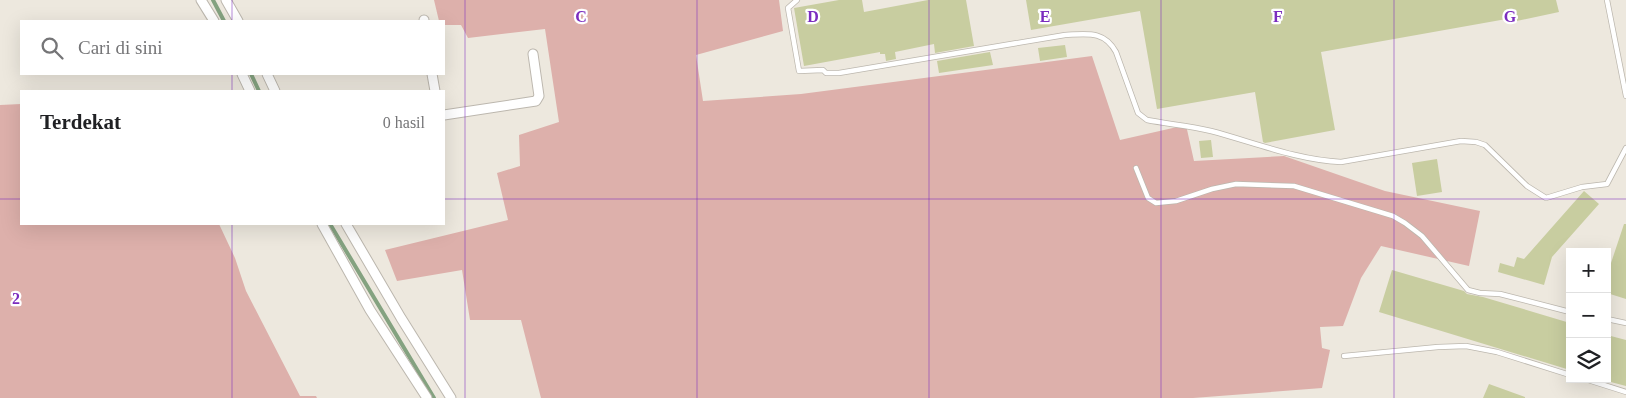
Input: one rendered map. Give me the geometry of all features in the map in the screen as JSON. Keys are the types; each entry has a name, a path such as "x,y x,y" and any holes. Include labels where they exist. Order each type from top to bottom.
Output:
{"street":[{"path":"201,0 213,20"},
{"path":"226,0 237,20"},
{"path":"445,115 536,101 539,96 533,54"},
{"path":"242,75 250,90"},
{"path":"267,75 275,90"},
{"path":"432,75 435,90"},
{"path":"323,225 370,310 427,398"},
{"path":"347,225 451,398"}],"lane":[{"path":"797,0 788,8 799,71 823,70 826,73 839,73 1065,35 1090,34 1102,37 1112,44 1138,113 1142,118 1209,131 1326,161 1341,162 1461,141 1476,142 1485,145 1527,186 1546,198 1582,187 1607,184 1626,148"},
{"path":"1606,0 1626,96"},
{"path":"1136,168 1148,198 1156,203 1176,201 1212,189 1236,184 1294,186 1393,216 1406,223 1422,236 1468,290 1500,294 1566,311"},
{"path":"1611,320 1626,323"},
{"path":"1344,356 1466,346 1496,352 1566,374"},
{"path":"1598,383 1626,392"}],"shaded area":[{"path":"434,0 779,0 783,31 696,55 703,101 801,94 1092,56 1120,140 1186,125 1194,161 1284,156 1385,191 1480,211 1469,266 1381,246 1361,278 1343,326 1320,327 1322,348 1330,350 1322,388 1193,398 541,398 521,320 470,320 462,270 397,281 385,250 508,220 497,173 520,166 519,135 559,122 545,29 468,38 461,25 445,25 445,20 439,20"},
{"path":"20,104 20,225 219,225 235,258 246,291 300,396 316,396 317,398 0,398 0,105"}],"building":[{"path":"839,0 862,0 864,12 928,0 966,0 974,46 935,53 934,44 895,52 896,59 886,61 885,54 880,54 880,52 804,66 794,8"},
{"path":"1026,0 1556,0 1559,12 1512,22 1512,18 1321,52 1335,130 1265,143 1263,142 1255,92 1157,109 1140,11 1031,30"},
{"path":"1065,45 1067,57 1040,61 1038,48"},
{"path":"990,52 993,65 939,73 937,61"},
{"path":"1211,140 1213,157 1201,158 1199,141"},
{"path":"1437,159 1442,192 1417,196 1412,163"},
{"path":"1584,191 1599,204 1552,257 1544,285 1498,272 1500,263 1514,267 1517,257 1524,259"},
{"path":"1624,224 1626,224 1626,299 1611,294 1611,263"},
{"path":"1392,270 1464,291 1467,294 1566,322 1566,369 1379,312"},
{"path":"1611,336 1626,340 1626,386 1611,382"},
{"path":"1489,384 1525,397 1525,398 1483,398"}],"waterway":[{"path":"213,0 223,20"},
{"path":"251,75 259,90"},
{"path":"331,225 434,398"}]}
